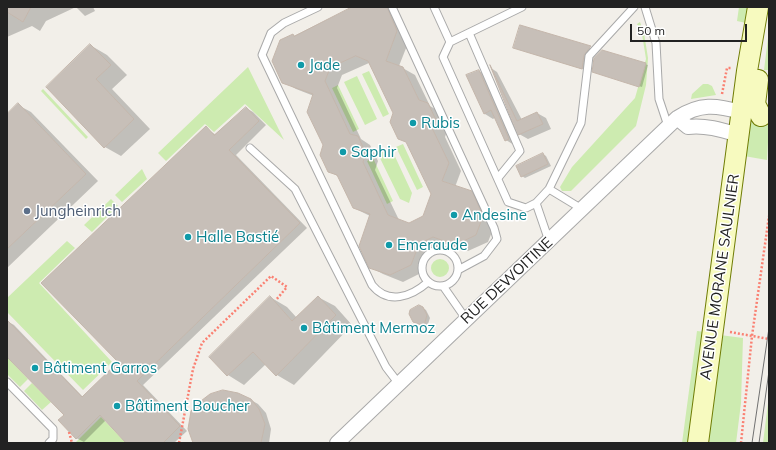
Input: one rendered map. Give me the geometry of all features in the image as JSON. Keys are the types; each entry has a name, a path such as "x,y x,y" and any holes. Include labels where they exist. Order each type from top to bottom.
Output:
{"main road":[{"name":"AVENUE MORANE SAULNIER","path":"698,443 742,112 757,13"},
{"name":"AVENUE MORANE SAULNIER","path":"757,13 764,33 755,104 765,116"},
{"name":"AVENUE MORANE SAULNIER","path":"742,112 765,116"}],"street":[{"name":"RUE DEWOITINE","path":"337,443 466,319 550,241 672,122 702,107 720,106 742,112"},
{"path":"672,122 688,127 700,126 717,128 739,135"}],"lane":[{"path":"318,7 284,23 271,32 262,55 372,285 382,294 394,298 401,298 422,288 428,282"},
{"path":"392,7 494,228 496,239 484,256 458,270 453,280 443,286 438,286 428,282 423,275 422,263 425,258 435,251 447,252 456,260 458,270"},
{"path":"434,7 450,42"},
{"path":"522,7 450,42 443,57 508,202 526,208 536,203 549,189 581,123 589,56 634,7"},
{"path":"645,7 656,43 659,99 672,122"},
{"path":"469,33 520,151 498,178"},
{"path":"250,148 295,189 386,367 399,384"},
{"path":"549,189 582,209"},
{"path":"536,203 550,241"},
{"path":"443,286 466,319"},
{"path":"7,382 53,429 53,439 49,443"}],"path":[{"path":"741,443 752,336 769,216"},
{"path":"179,443 193,369 202,343 272,276 287,287 276,300"},
{"path":"713,330 769,339"},
{"path":"69,432 72,443"}],"green space":[{"path":"739,7 748,7 746,23 737,21"},
{"path":"640,22 644,33 648,58 646,85 636,126 571,191 562,191 560,187 572,167 635,98 646,59 642,34 637,24"},
{"path":"769,30 769,70 764,70"},
{"path":"248,67 284,140 245,104 214,132 205,124 166,161 158,153"},
{"path":"369,71 389,114 383,117 362,74"},
{"path":"357,76 377,119 365,125 344,82"},
{"path":"703,84 712,86 716,95 691,99 692,94"},
{"path":"338,85 359,129 353,132 332,88"},
{"path":"43,89 88,137 86,139 41,91"},
{"path":"750,123 769,124 767,160 744,156"},
{"path":"403,144 423,187 417,190 396,147"},
{"path":"391,148 412,193 409,203 400,199 378,154"},
{"path":"373,158 393,201 387,204 367,161"},
{"path":"142,169 147,179 122,202 115,195"},
{"path":"111,199 118,206 92,232 84,225"},
{"path":"67,241 75,248 39,283 112,362 83,390 7,312 7,298"},
{"path":"440,259 446,262 449,268 446,274 440,277 434,274 431,268 434,262"},
{"path":"697,331 706,332 690,443 682,443"},
{"path":"720,335 743,338 741,403 736,443 706,443"},
{"path":"7,357 28,379 20,387 7,374"},
{"path":"32,383 51,402 42,410 24,391"},
{"path":"769,395 769,443 763,443"},
{"path":"101,417 126,443 75,443"}],"building":[{"path":"7,7 31,7 23,22 7,12"},
{"path":"352,7 387,7 397,31 386,61 403,67 419,100 428,103 436,120 433,130 449,163 442,181 472,191 483,216 476,235 455,245 433,237 419,244 411,265 390,275 369,268 359,246 370,214 353,208 337,175 328,172 320,155 323,145 307,112 313,94 282,83 272,61 280,40 293,34 294,36","holes":["356,56 368,61 393,113 390,122 398,139 406,142 431,194 423,216 409,223 388,215 363,162 366,154 358,136 350,134 325,81 330,68"]},
{"path":"520,25 591,46 584,55 582,69 513,48"},
{"path":"90,44 111,65 96,79 134,119 104,148 46,87"},
{"path":"602,50 646,63 639,87 592,72 594,58"},
{"path":"490,65 517,121 537,112 543,124 518,135"},
{"path":"479,70 509,139 505,141 491,110 484,114 466,75"},
{"name":"Jungheinrich","path":"18,103 86,174 7,249 7,114"},
{"name":"Halle Bastié","path":"246,107 259,121 229,150 300,223 137,381 180,426 163,443 126,443 100,415 76,439 58,420 64,415 7,357 7,320 82,397 118,362 41,283 206,126 214,135"},
{"path":"543,153 548,164 521,177 516,166"},
{"name":"Bâtiment Mermoz","path":"270,296 292,321 318,296 336,315 276,376 253,352 227,376 209,357"},
{"path":"419,305 423,307 427,315 424,326 413,322 409,314 410,310"},
{"path":"223,390 238,393 251,399 259,409 265,424 261,443 193,443 188,429 191,411 197,404 210,394"}],"tram line":[{"path":"752,443 769,328"},
{"path":"759,443 769,371"}],"place":[{"name":"Jade","path":"301,65"},
{"name":"Rubis","path":"413,123"},
{"name":"Saphir","path":"343,152"},
{"name":"Jungheinrich","path":"27,211"},
{"name":"Andesine","path":"454,215"},
{"name":"Halle Bastié","path":"188,237"},
{"name":"Emeraude","path":"389,245"},
{"name":"Bâtiment Mermoz","path":"304,328"},
{"name":"Bâtiment Garros","path":"35,368"},
{"name":"Bâtiment Boucher","path":"117,406"}]}
